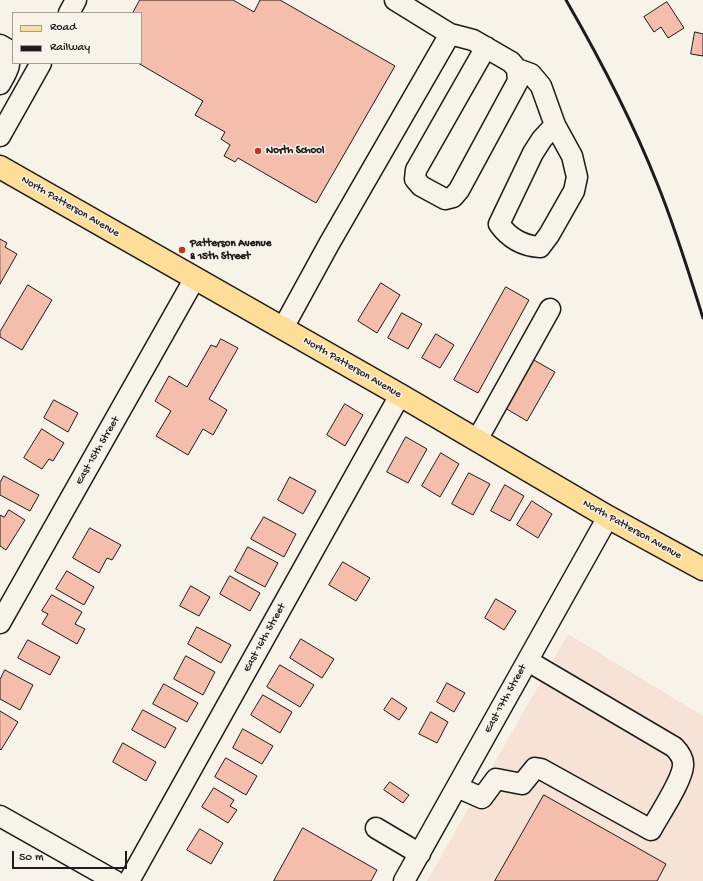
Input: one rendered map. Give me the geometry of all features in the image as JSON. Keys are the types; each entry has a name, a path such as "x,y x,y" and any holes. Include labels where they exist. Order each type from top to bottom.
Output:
{"main road":[{"name":"North Patterson Avenue","path":"0,167 400,395 608,517 703,569"}],"street":[{"path":"70,12 76,0"},
{"path":"395,0 450,34 473,40 486,47 511,62 517,69 531,74 541,86 555,125 572,156 577,177 574,191 549,236 540,247 530,246 505,233 499,224 533,152 542,139 555,125"},
{"path":"283,328 329,244 450,34"},
{"path":"0,45 7,49 10,59 8,70 0,84"},
{"path":"486,47 416,170 415,179 420,186 445,199 453,197 459,190 518,81 517,69"},
{"path":"0,136 40,64"},
{"name":"East 15th Street","path":"0,623 195,278"},
{"path":"477,440 550,310"},
{"name":"East 16th Street","path":"129,881 400,395"},
{"name":"East 17th Street","path":"404,881 608,517"},
{"path":"457,787 482,798 496,779 522,784 535,768 541,769 651,830 680,777 684,765 681,754 674,747 528,661"},
{"path":"0,816 115,881"},
{"path":"376,828 420,854"}],"shaded area":[{"path":"568,634 703,716 703,881 427,881"}],"building":[{"path":"140,0 233,0 254,12 260,0 280,0 395,66 316,203 238,158 235,162 224,156 230,145 221,139 225,132 195,115 203,101 140,64 142,64 142,12 134,12"},
{"path":"667,2 684,28 668,38 661,27 654,32 644,17"},
{"path":"695,32 703,34 703,56 691,54"},
{"path":"0,239 7,243 5,247 17,254 0,284"},
{"path":"381,283 400,295 377,333 358,321"},
{"path":"28,285 52,300 22,350 0,337 0,332"},
{"path":"506,287 529,300 478,393 454,380"},
{"path":"402,313 422,324 408,349 388,338"},
{"path":"436,334 454,345 440,368 422,358"},
{"path":"221,339 238,348 209,399 227,410 213,435 203,429 188,455 156,436 171,411 155,401 169,376 187,387 211,345 216,347"},
{"path":"532,359 555,372 527,421 505,408"},
{"path":"54,400 78,413 68,432 44,418"},
{"path":"345,404 363,415 345,446 327,435"},
{"path":"42,429 64,443 53,461 49,459 42,469 24,458"},
{"path":"406,437 427,449 408,483 387,472"},
{"path":"441,453 459,464 440,497 422,486"},
{"path":"469,473 490,484 473,515 452,504"},
{"path":"4,476 39,495 30,511 0,495 0,483"},
{"path":"290,477 316,491 303,514 278,500"},
{"path":"505,485 524,496 510,521 491,511"},
{"path":"532,501 552,514 538,538 517,525"},
{"path":"9,510 25,520 6,550 0,546 0,515 4,517"},
{"path":"264,517 296,534 284,557 251,539"},
{"path":"90,528 121,545 112,560 107,558 99,573 73,558"},
{"path":"248,547 278,563 265,587 235,571"},
{"path":"343,562 370,578 356,601 329,585"},
{"path":"67,571 94,587 84,605 56,589"},
{"path":"230,576 260,593 250,611 220,594"},
{"path":"191,586 210,597 199,616 180,606"},
{"path":"52,595 82,612 75,624 85,629 77,644 42,624 48,614 42,611"},
{"path":"496,599 516,611 504,630 485,618"},
{"path":"197,627 231,645 221,663 188,644"},
{"path":"301,639 334,659 322,678 290,658"},
{"path":"28,640 60,657 50,675 18,658"},
{"path":"186,656 215,672 203,695 174,679"},
{"path":"280,665 314,685 300,707 267,687"},
{"path":"5,670 33,685 20,710 0,699 0,680"},
{"path":"447,683 465,693 454,712 437,702"},
{"path":"164,684 198,703 187,722 153,704"},
{"path":"263,695 292,712 280,733 251,715"},
{"path":"392,698 407,708 399,720 384,710"},
{"path":"143,710 176,728 165,748 132,730"},
{"path":"0,711 18,722 1,750 0,749"},
{"path":"431,712 448,722 437,743 419,734"},
{"path":"243,729 273,746 262,764 233,748"},
{"path":"123,743 156,762 146,781 113,762"},
{"path":"226,758 257,776 246,795 215,777"},
{"path":"390,782 409,795 403,803 384,790"},
{"path":"214,788 234,800 230,806 237,810 228,823 202,807"},
{"path":"544,795 666,864 657,881 495,881"},
{"path":"303,828 377,870 371,881 274,881"},
{"path":"200,829 223,843 211,864 187,850"}],"railway":[{"path":"566,0 615,90 647,159 676,233 703,318"}],"place":[{"name":"North School","path":"258,151"},
{"name":"Patterson Avenue & 15th Street","path":"182,250"}]}
